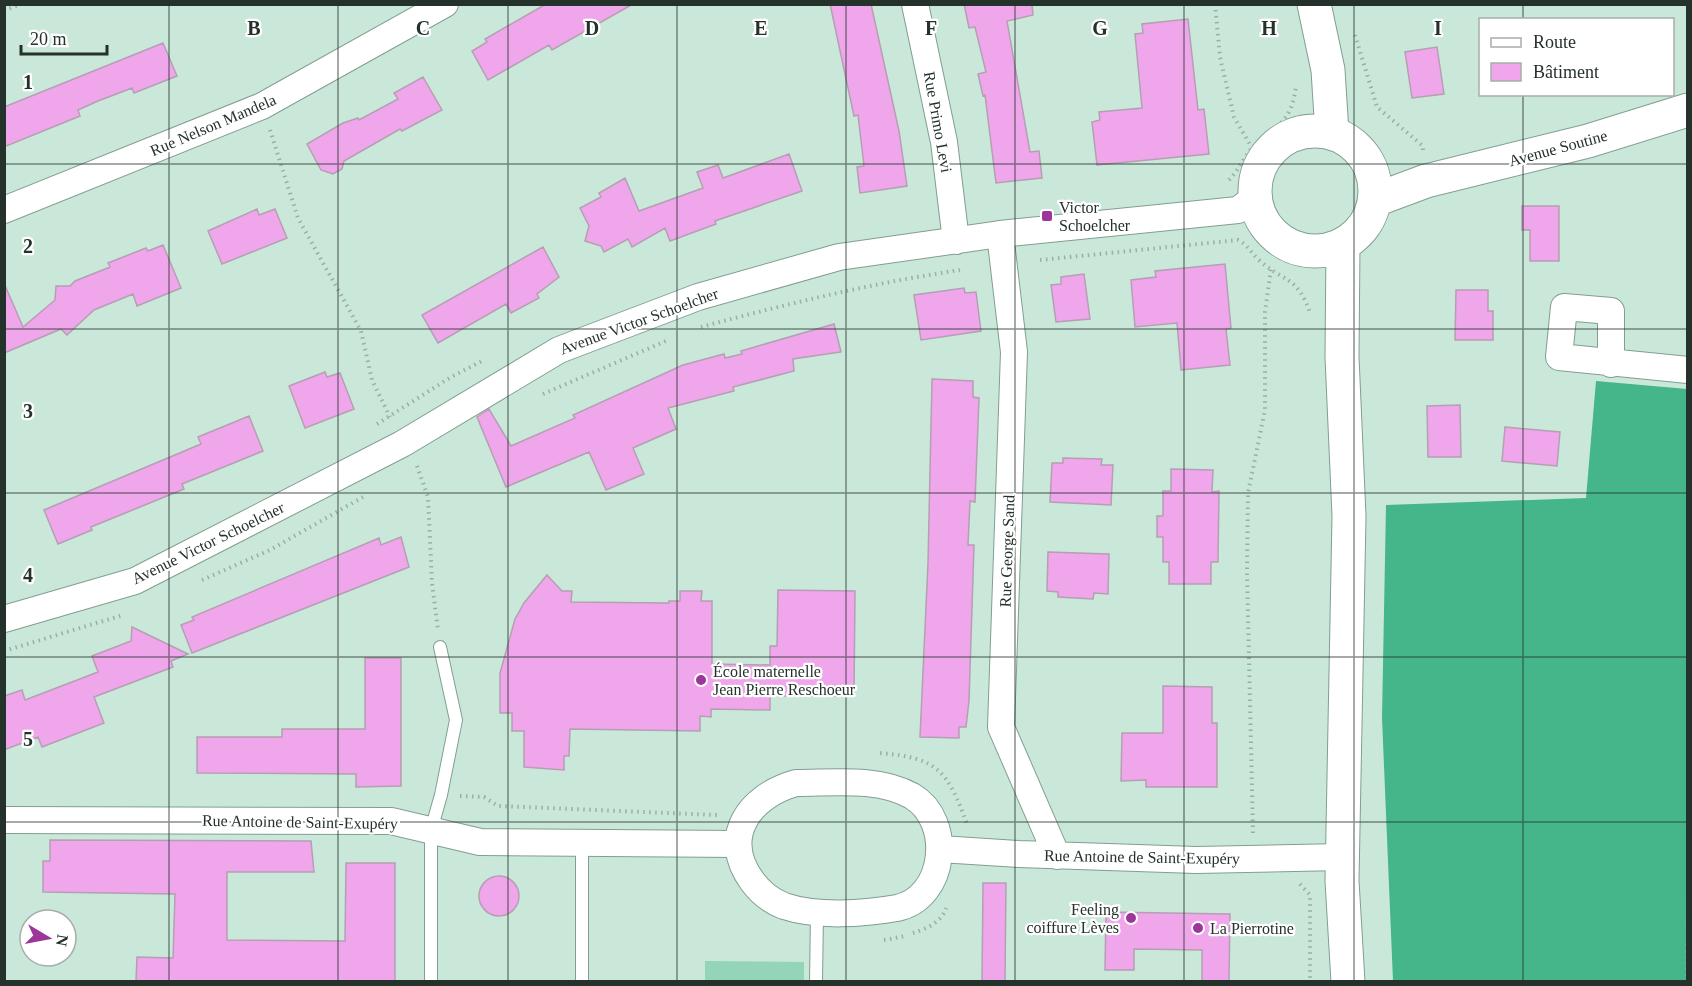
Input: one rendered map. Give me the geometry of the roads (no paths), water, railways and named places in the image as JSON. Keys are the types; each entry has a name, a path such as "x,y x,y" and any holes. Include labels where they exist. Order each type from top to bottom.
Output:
{"street":[{"name":"Rue Nelson Mandela","path":"4,210 262,106 445,4"},
{"name":"Rue Primo Levi","path":"915,4 944,142 956,241"},
{"path":"1314,4 1344,139 1372,172 1375,200 1369,218 1358,234 1343,245 1324,252 1304,251 1286,245 1271,233 1260,217 1254,198 1255,178 1263,160 1276,145 1292,135 1312,130 1344,139 1426,181"},
{"name":"Avenue Soutine","path":"1375,200 1426,181 1588,141 1688,110"},
{"name":"Avenue Victor Schoelcher","path":"4,619 135,580 402,444 559,350 698,297 840,257 1000,234 1238,210 1254,198"},
{"name":"Rue George Sand","path":"1000,234 1014,352 1000,727 1057,856"},
{"path":"1343,245 1342,357 1349,516 1343,869 1348,981"},
{"path":"1611,364 1688,370"},
{"path":"796,783 878,784 893,788 924,806 934,818 939,832 940,849 931,881 919,895 901,907 878,911 817,912 783,905 768,897 743,868 738,843 741,828 751,809 764,795 782,786 796,783"},
{"name":"Rue Antoine de Saint-Exupéry","path":"4,820 391,821 480,842 738,843"},
{"name":"Rue Antoine de Saint-Exupéry","path":"940,849 1343,869"}],"lane":[{"path":"431,981 431,830 456,720 440,647"},
{"path":"582,844 582,981"},
{"path":"816,981 817,912"}],"place":[{"name":"Victor Schoelcher","path":"1047,216"},
{"name":"École maternelle Jean Pierre Reschoeur","path":"701,680"},
{"name":"Feeling coiffure Lèves","path":"1131,918"},
{"name":"La Pierrotine","path":"1198,928"}]}
